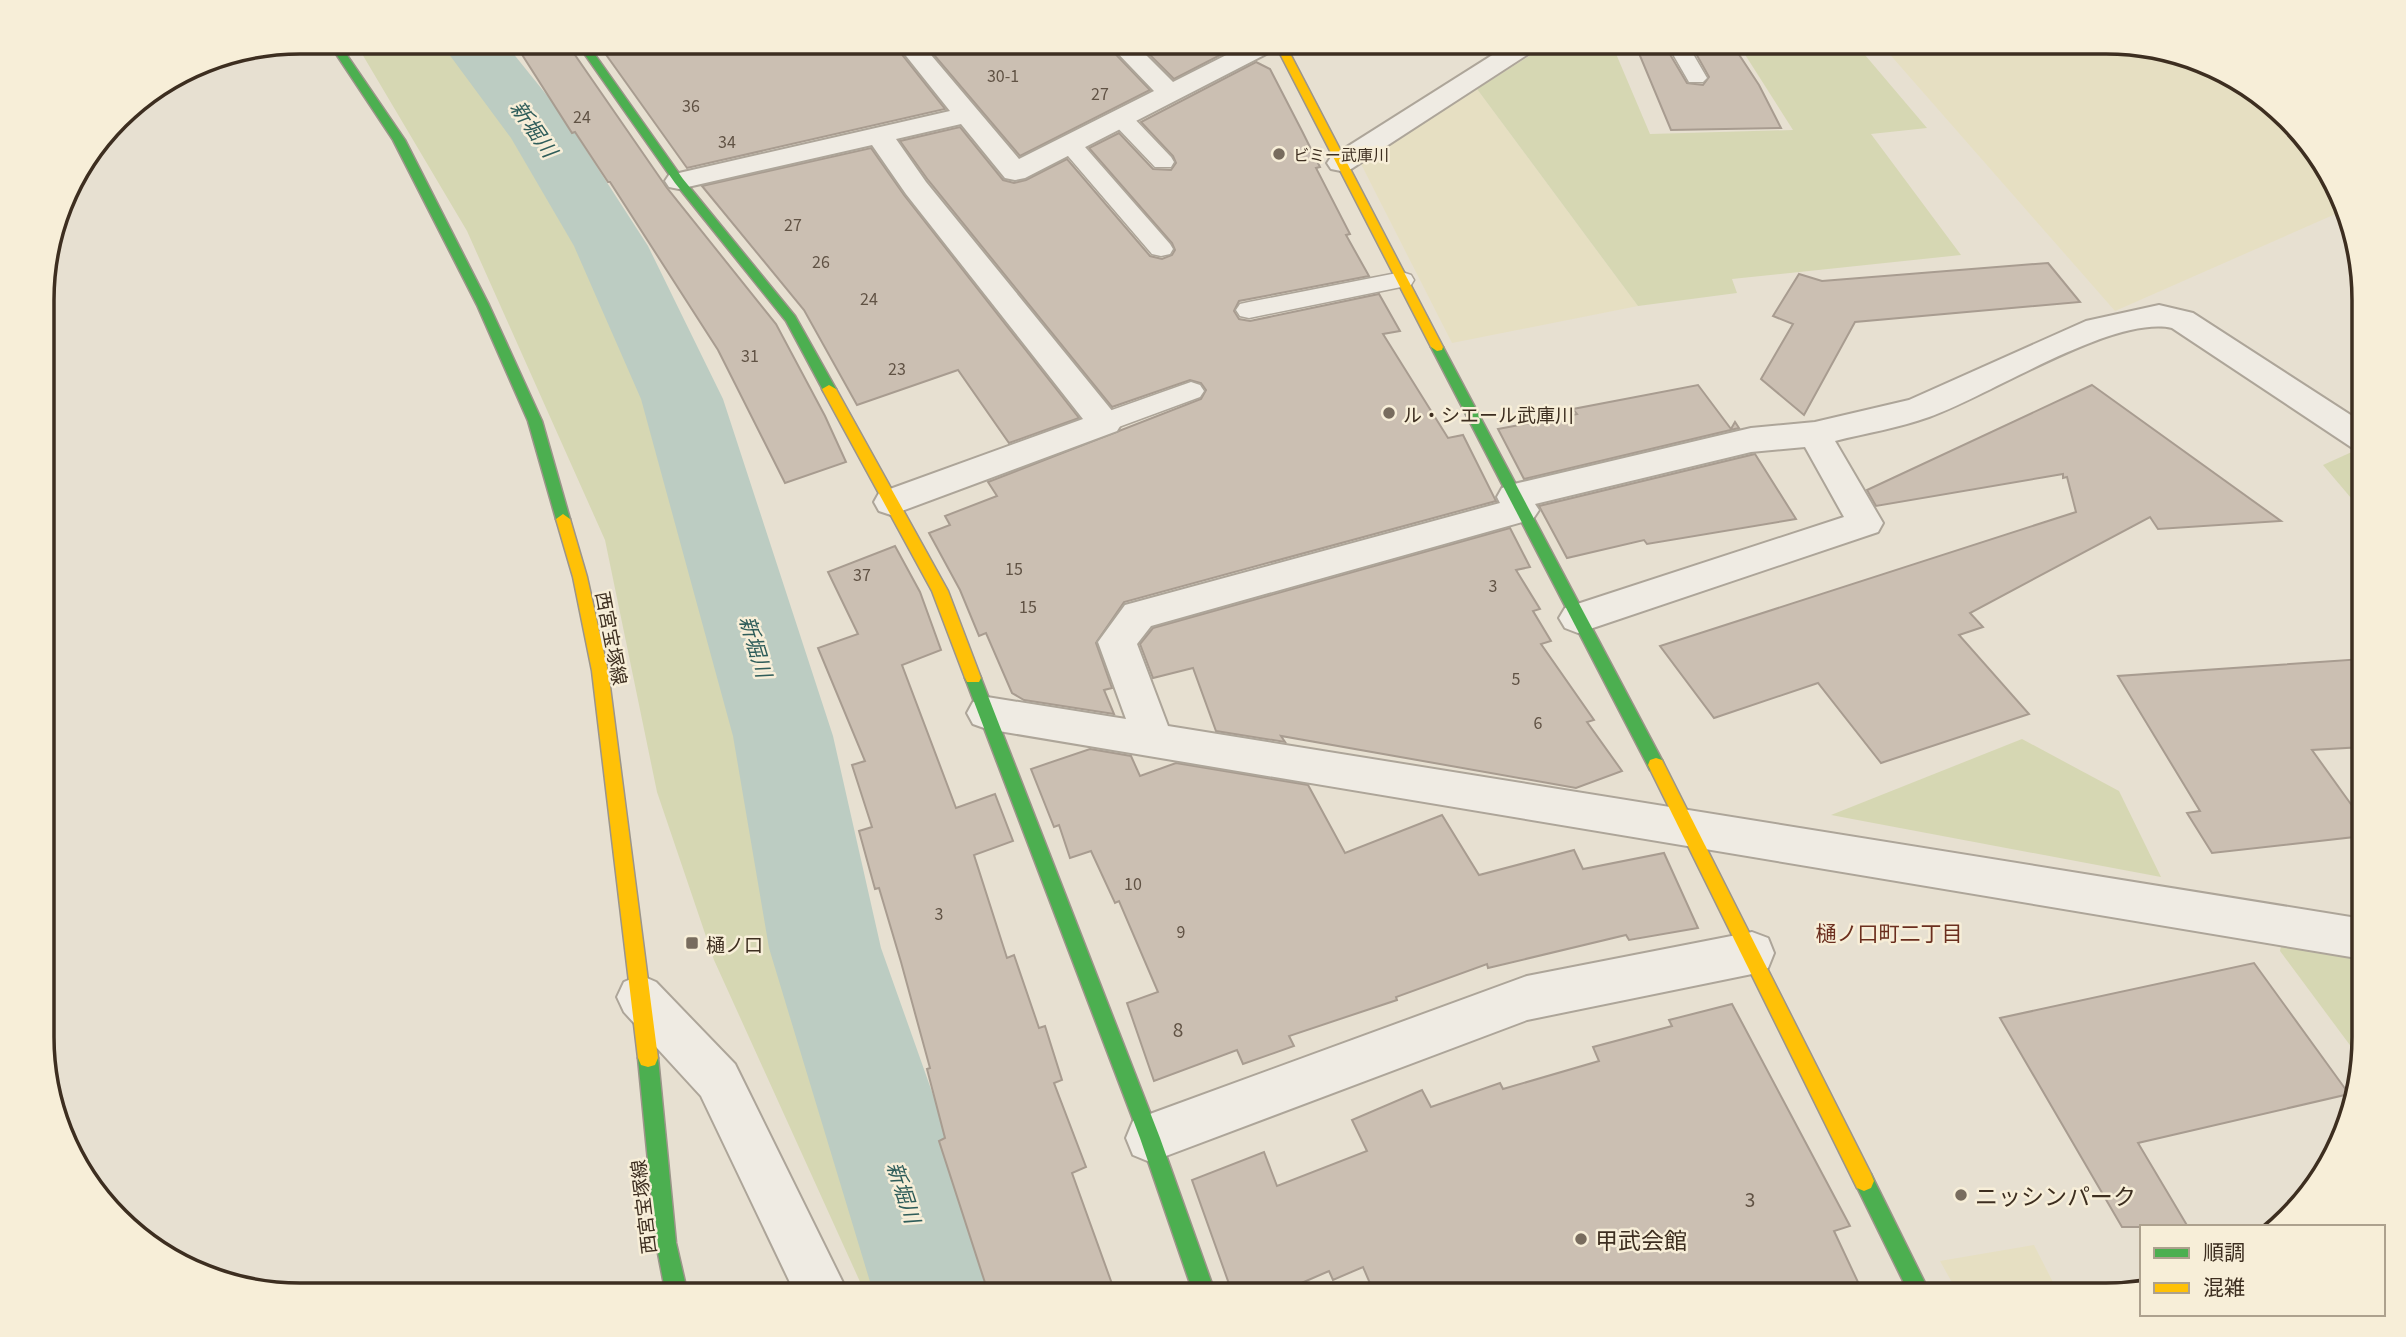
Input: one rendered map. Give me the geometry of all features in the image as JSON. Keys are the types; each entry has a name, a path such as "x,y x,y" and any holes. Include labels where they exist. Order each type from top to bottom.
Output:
{"street":[{"path":"917,55 1015,172 1246,54"},
{"path":"1285,54 1517,503 1689,827 1915,1282"},
{"path":"1341,163 1511,54"},
{"name":"西宮宝塚線","path":"342,55 398,140 483,305 536,421 580,577 600,671 640,997 666,1243 674,1283"},
{"path":"590,55 680,181 791,319 940,591 1150,1138 1201,1283"},
{"path":"1132,55 1170,93"},
{"path":"680,181 967,115"},
{"path":"879,135 916,188 1105,423 891,502"},
{"path":"1154,741 1116,642 1139,615 1517,503 1751,440 1815,434 1918,409 2096,328 2159,316 2182,320 2351,429"},
{"path":"1578,618 1865,523 1815,434"},
{"path":"987,713 2352,937"},
{"path":"1150,1138 1527,998 1752,953"},
{"path":"640,997 718,1080 817,1283"}],"lane":[{"path":"1683,54 1696,78"},
{"path":"1121,118 1163,162"},
{"path":"1070,145 1161,249"},
{"path":"1249,310 1402,281"},
{"path":"1105,423 1191,391"}],"shaded area":[{"path":"1890,54 2106,54 2154,59 2185,67 2229,87 2256,105 2291,138 2319,177 2336,214 2115,311"},
{"path":"1477,89 1638,306 1452,343 1361,164"},
{"path":"2034,1245 2053,1282 1952,1282 1940,1261"}],"green space":[{"path":"1532,54 1616,54 1650,134 1793,130 1745,54 1864,54 1927,128 1871,134 1961,255 1732,279 1737,293 1638,306 1477,89"},
{"path":"363,55 460,55 599,266 663,424 765,757 911,1283 860,1283 714,960 657,792 605,540 467,231"},
{"path":"2351,452 2351,498 2323,465"},
{"path":"2022,739 2119,791 2161,877 1831,815"},
{"path":"2282,941 2352,953 2351,1047 2280,951"}],"building":[{"path":"1221,54 1174,79 1150,55"},
{"path":"1639,54 1670,54 1687,83 1703,85 1709,77 1696,54 1739,54 1759,85 1781,128 1671,130"},
{"path":"522,55 575,55 667,188 776,324 846,462 785,483 718,350 610,182 575,132 572,133"},
{"path":"606,55 902,55 945,109 687,168"},
{"path":"934,55 1116,55 1150,90 1020,156"},
{"path":"1256,62 1270,69 1320,167 1316,168 1350,234 1346,235 1369,276 1239,301 1234,311 1239,319 1250,321 1379,294 1400,331 1383,334 1448,438 1463,435 1496,501 1124,602 1096,643 1112,688 1104,690 1114,714 1024,700 1012,693 986,633 979,636 960,590 929,533 950,525 945,516 997,496 988,482 1201,399 1206,390 1201,383 1190,380 1112,407 928,180 900,141 960,127 1003,180 1014,183 1026,180 1067,159 1150,256 1162,259 1172,255 1175,250 1172,243 1089,148 1119,133 1153,169 1171,170 1176,163 1173,156 1141,122"},
{"path":"871,148 904,195 1079,418 1009,443 958,370 857,405 804,310 702,186"},
{"path":"2048,263 2080,302 1855,322 1804,415 1761,379 1793,324 1773,316 1799,274 1822,281"},
{"path":"1698,385 1731,429 1735,422 1739,428 1524,479 1498,429 1577,414 1573,409"},
{"path":"2092,385 2281,521 2158,529 2150,517 1970,613 1983,627 1959,635 2029,714 1881,763 1818,683 1714,718 1660,646 2076,512 2067,477 2063,478 2063,474 1876,506 1867,490"},
{"path":"1755,454 1796,519 1647,544 1644,540 1567,558 1539,506"},
{"path":"1510,528 1530,567 1516,570 1540,609 1533,611 1551,641 1541,644 1594,720 1587,722 1622,771 1576,788 1281,736 1285,742 1216,731 1193,668 1153,678 1140,644 1153,628"},
{"path":"895,546 920,592 941,650 902,665 956,808 995,794 1013,841 974,855 1007,958 1014,955 1039,1028 1045,1026 1062,1080 1054,1083 1086,1167 1072,1173 1112,1283 985,1283 939,1141 945,1138 927,1069 930,1068 879,888 875,889 859,831 872,827 852,765 865,761 818,648 858,634 828,572"},
{"path":"2351,660 2352,748 2312,750 2352,805 2352,837 2212,853 2187,813 2200,811 2118,676"},
{"path":"1090,749 1131,756 1140,776 1176,763 1308,785 1345,853 1442,815 1479,875 1574,850 1583,869 1664,853 1698,928 1629,940 1626,935 1488,968 1487,964 1396,997 1397,1000 1289,1036 1294,1046 1243,1064 1237,1050 1154,1081 1127,1003 1158,992 1119,901 1115,903 1091,851 1070,858 1059,825 1054,827 1031,769"},
{"path":"2254,963 2346,1090 2344,1095 2138,1143 2187,1225 2122,1227 2000,1018"},
{"path":"1732,1004 1850,1226 1834,1231 1858,1282 1370,1282 1363,1267 1333,1280 1329,1271 1303,1282 1229,1282 1192,1180 1264,1152 1277,1186 1367,1151 1352,1120 1422,1090 1431,1107 1500,1083 1503,1089 1599,1061 1593,1047 1672,1026 1669,1020"}],"waterway":[{"name":"新堀川","path":"481,55 542,133 611,246 682,399 783,736 825,948 935,1283"}],"traffic: fast":[{"path":"342,55 399,140 483,305 535,421 563,519"},
{"path":"590,55 679,181 791,319 829,389"},
{"path":"1437,347 1656,765"},
{"path":"973,678 1150,1138 1201,1283"},
{"path":"648,1058 666,1243 674,1283"},
{"path":"1864,1181 1915,1282"}],"traffic: slow":[{"path":"1285,54 1437,347"},
{"path":"829,389 940,591 973,678"},
{"path":"563,519 580,577 600,671 648,1058"},
{"path":"1656,765 1864,1181"}],"place":[{"name":"ビミー武庫川","path":"1279,154"},
{"name":"ル・シエール武庫川","path":"1389,413"},
{"name":"樋ノ口","path":"692,943"},
{"name":"ニッシンパーク","path":"1961,1195"},
{"name":"甲武会館","path":"1581,1239"}],"district":[{"name":"樋ノ口町二丁目","path":"1889,932"}]}
